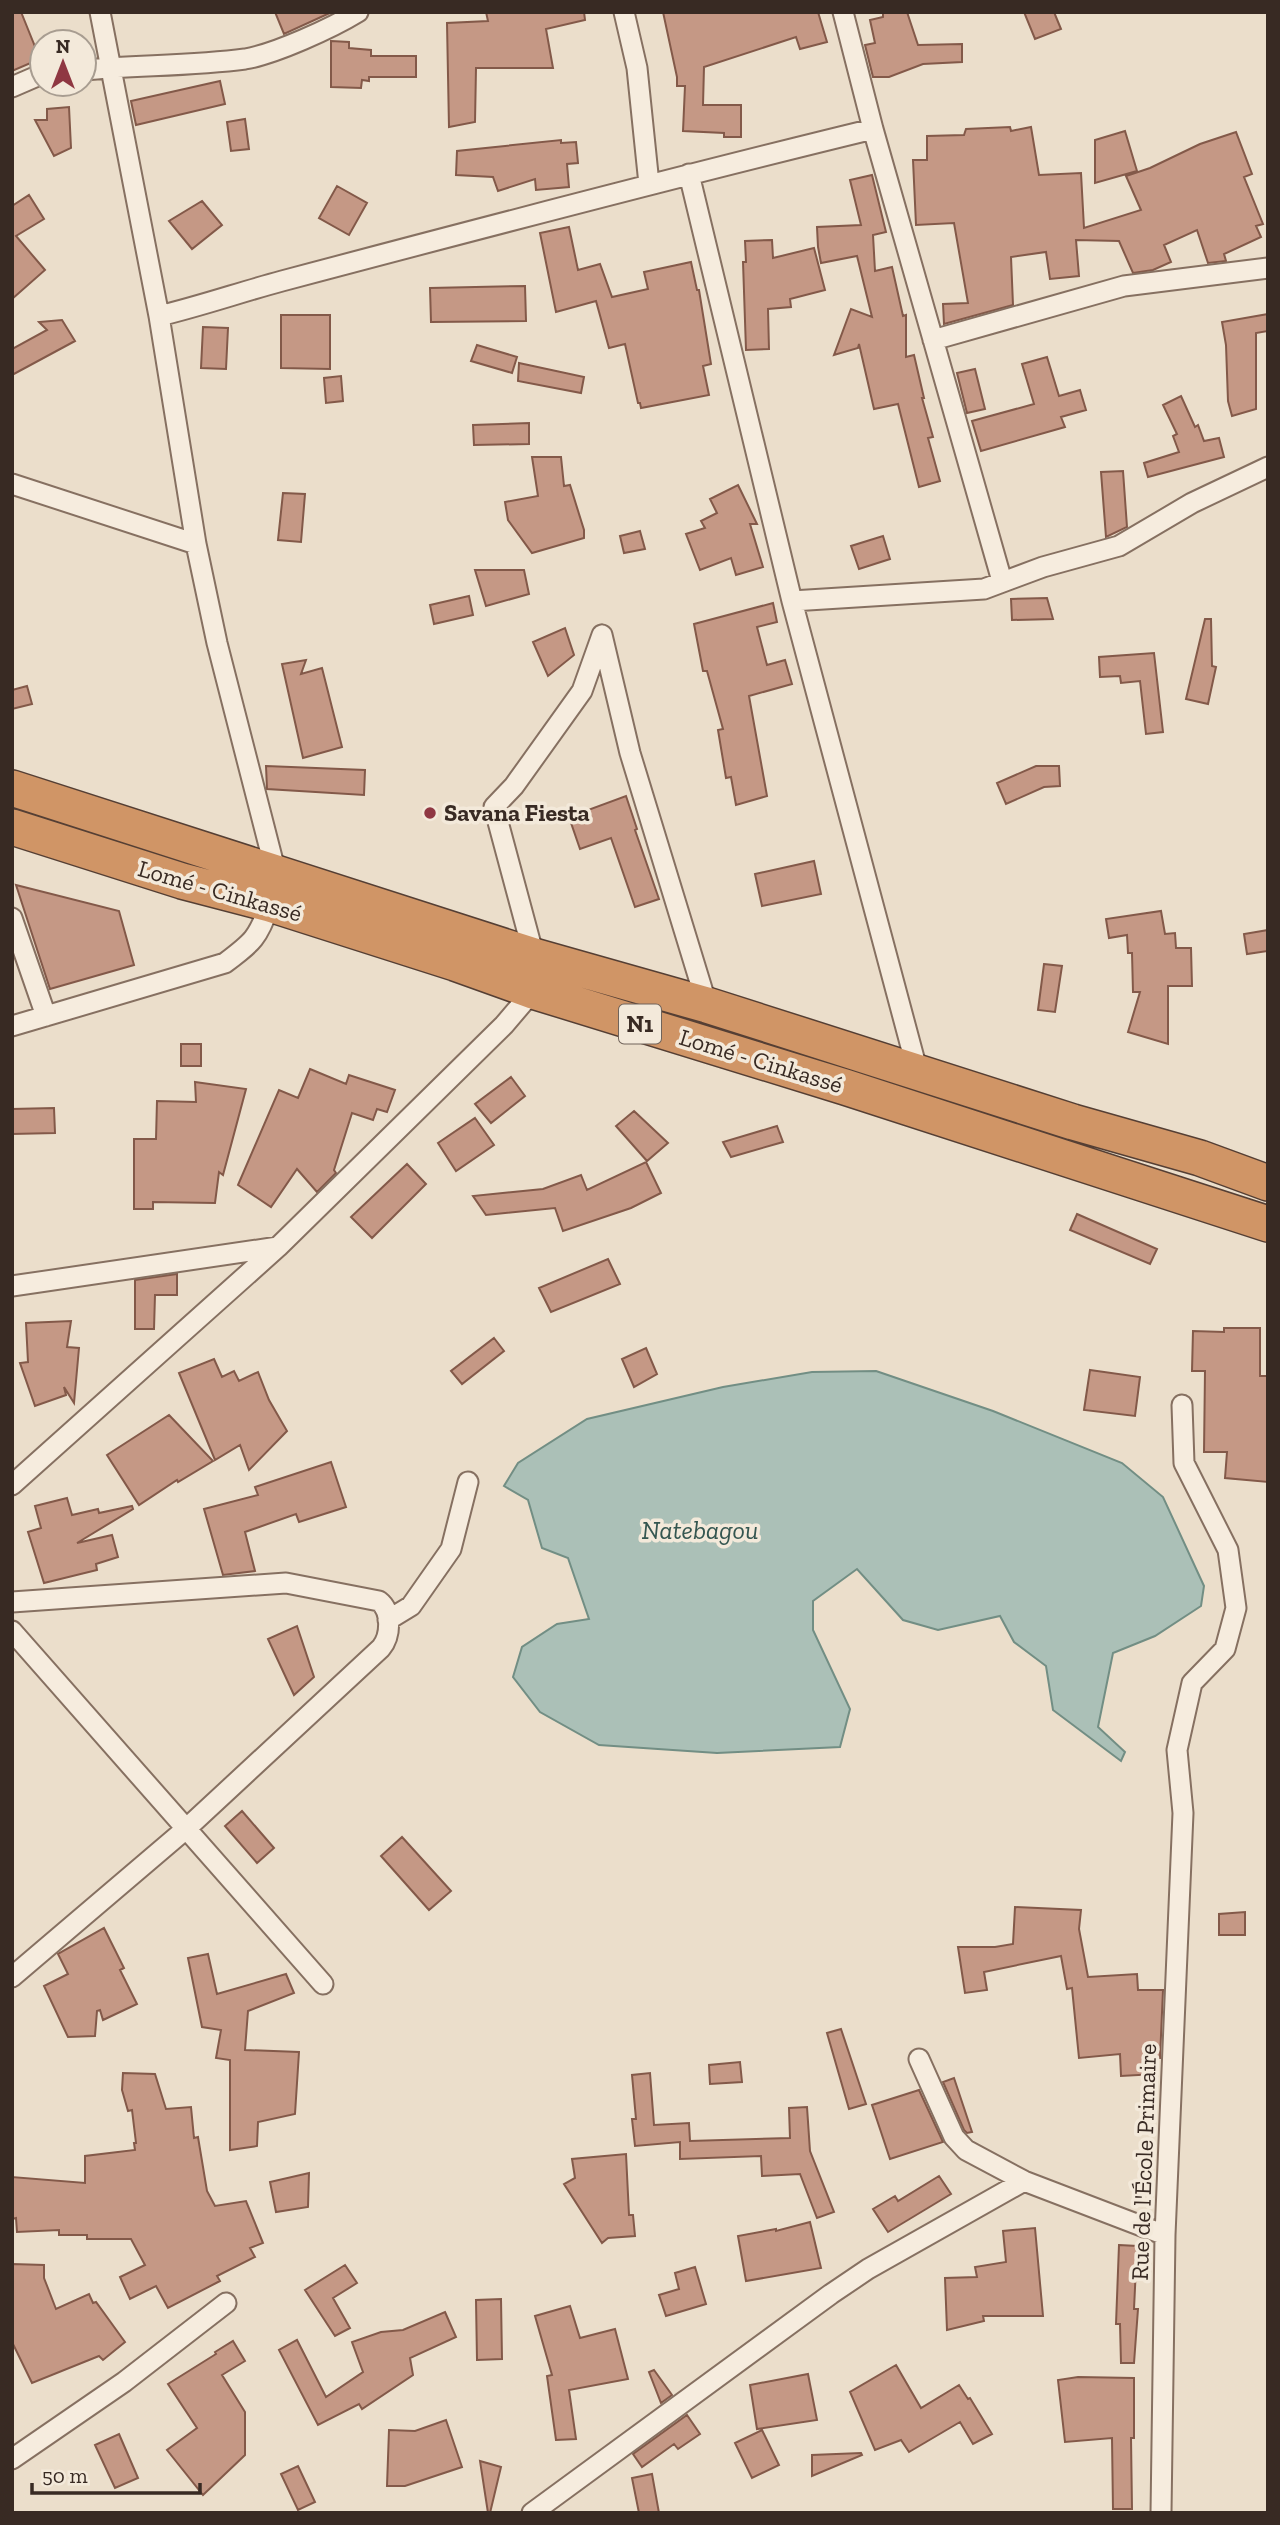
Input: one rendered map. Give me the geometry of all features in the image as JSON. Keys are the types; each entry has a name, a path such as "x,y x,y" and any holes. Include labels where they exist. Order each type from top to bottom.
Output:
{"highway":[{"name":"Lomé - Cinkassé","path":"12,788 273,889 455,964 1268,1224"},
{"name":"Lomé - Cinkassé","path":"12,827 182,881 273,889 534,956 707,1005 1073,1122 1200,1158 1268,1183"}],"street":[{"path":"12,1026 225,963 261,931 273,889 196,544 159,316 100,12"},
{"path":"98,68 252,57 338,24 358,12"},
{"path":"624,12 637,68 649,184"},
{"path":"843,12 873,129 1002,581"},
{"path":"12,88 28,81"},
{"path":"159,316 213,303 279,281 649,184 873,129"},
{"path":"689,174 792,601 918,1073"},
{"path":"933,340 1124,286 1268,268"},
{"path":"792,601 971,592 1119,546 1192,503 1268,467"},
{"path":"12,484 196,544"},
{"path":"534,956 494,807 514,786 582,691 602,635 630,753 707,1005"},
{"path":"12,919 46,1016"},
{"path":"12,1485 278,1247 504,1025 533,991"},
{"path":"12,1286 278,1247"},
{"name":"Rue de l'École Primaire","path":"1161,2513 1165,2235 1183,1813 1177,1749 1192,1683 1225,1649 1236,1608 1228,1550 1184,1463 1182,1405"},
{"path":"388,1620 411,1606 451,1549 468,1482"},
{"path":"12,1602 286,1583 379,1601 385,1605 388,1620 387,1638 381,1648 187,1828 12,1977"},
{"path":"12,1631 323,1984"},
{"path":"919,2059 959,2144 1024,2181 1165,2235"},
{"path":"532,2513 850,2282 1024,2181"},
{"path":"12,2459 124,2382 226,2302"}],"water":[{"name":"Natebagou","path":"876,1371 993,1411 1122,1463 1163,1497 1204,1586 1201,1606 1155,1636 1113,1653 1098,1727 1125,1752 1121,1761 1053,1710 1046,1666 1014,1642 1000,1616 938,1630 903,1620 857,1569 813,1601 813,1630 850,1709 840,1747 717,1753 599,1745 540,1712 513,1677 522,1647 557,1624 589,1619 568,1558 542,1548 528,1500 504,1486 518,1463 587,1419 723,1387 812,1372"}],"building":[{"path":"12,12 21,12 28,29 28,64 12,71"},
{"path":"275,12 332,12 284,34"},
{"path":"486,12 584,12 585,20 546,29 553,68 476,68 475,122 449,127 447,23 488,21"},
{"path":"663,12 818,12 827,42 800,49 796,37 704,67 703,105 741,105 741,137 724,137 724,133 683,131 685,86 677,86"},
{"path":"883,12 907,12 918,45 962,44 962,62 923,64 889,77 873,77 865,45 875,43 870,20 883,17"},
{"path":"1024,12 1054,12 1061,29 1035,39"},
{"path":"331,41 349,42 349,48 371,50 371,56 416,56 416,77 369,77 369,81 362,80 361,88 331,87"},
{"path":"220,81 225,104 136,125 131,101"},
{"path":"69,107 71,148 54,156 35,120 47,120 47,109"},
{"path":"245,119 249,149 231,151 227,122"},
{"path":"1010,127 1011,131 1031,127 1039,175 1081,173 1084,228 1141,210 1126,176 1150,168 1200,144 1236,132 1252,174 1244,177 1263,224 1256,226 1261,237 1224,254 1226,261 1208,263 1197,230 1164,245 1171,262 1153,270 1133,273 1119,241 1076,240 1079,276 1050,279 1046,252 1011,257 1013,305 944,324 943,304 968,303 954,223 916,225 913,160 927,160 927,136 964,135 966,129"},
{"path":"1125,131 1137,171 1095,183 1095,140"},
{"path":"561,140 561,143 576,142 578,163 567,164 569,187 536,190 535,179 498,191 493,177 456,175 457,151"},
{"path":"872,175 886,232 873,235 875,271 892,267 903,316 906,315 906,357 914,355 933,437 928,438 940,481 919,487 898,404 874,409 859,344 858,348 834,355 851,309 872,317 857,256 821,263 817,227 861,225 850,180"},
{"path":"337,186 367,203 349,235 319,218"},
{"path":"29,195 44,219 16,236 45,270 12,299 12,206"},
{"path":"202,201 222,225 192,249 169,221"},
{"path":"569,227 578,270 600,264 612,297 648,289 644,272 691,262 699,290 711,364 703,366 709,395 641,408 625,344 609,348 596,301 556,312 540,233"},
{"path":"772,240 773,258 814,248 825,290 790,299 791,307 768,309 769,349 746,350 743,262 746,262 745,241"},
{"path":"525,286 526,321 431,322 430,288"},
{"path":"1268,314 1268,331 1256,333 1256,409 1232,416 1228,401 1226,345 1222,322"},
{"path":"281,315 330,315 330,369 281,368"},
{"path":"62,320 75,341 12,375 12,349 47,330 39,322"},
{"path":"203,327 228,328 226,369 201,368"},
{"path":"477,345 517,357 512,373 471,361"},
{"path":"1047,357 1059,396 1080,390 1086,410 1061,417 1065,427 981,451 972,421 1034,404 1022,364"},
{"path":"519,363 584,377 581,393 518,381"},
{"path":"975,369 985,409 967,413 957,373"},
{"path":"341,376 343,401 326,403 324,378"},
{"path":"1181,396 1204,441 1219,438 1224,457 1148,477 1144,463 1179,452 1173,436 1177,434 1163,405"},
{"path":"529,423 529,444 474,445 473,425"},
{"path":"532,457 561,457 564,486 570,485 584,538 532,553 508,520 505,502 538,496"},
{"path":"1123,471 1127,527 1106,537 1101,472"},
{"path":"738,485 757,524 750,524 763,567 736,575 731,558 700,570 686,534 705,528 701,521 717,513 710,499"},
{"path":"283,493 305,494 301,542 278,540"},
{"path":"640,531 645,549 624,553 620,536"},
{"path":"883,536 890,559 859,569 851,546"},
{"path":"475,570 524,570 529,594 486,606"},
{"path":"469,596 473,615 434,624 430,605"},
{"path":"1047,598 1053,619 1012,620 1011,599"},
{"path":"773,603 777,622 757,627 767,665 785,660 792,684 749,696 767,796 736,805 731,777 726,778 718,730 723,729 707,671 703,671 694,624"},
{"path":"1205,619 1211,619 1212,666 1216,667 1208,704 1186,699"},
{"path":"565,628 574,655 548,676 533,642"},
{"path":"1154,653 1163,732 1146,734 1140,681 1121,683 1120,676 1100,677 1099,657"},
{"path":"306,660 301,674 322,668 342,747 303,758 282,664"},
{"path":"27,686 32,704 12,709 12,690"},
{"path":"266,766 365,770 364,795 267,789"},
{"path":"1036,766 1059,766 1060,786 1044,787 1006,804 997,783"},
{"path":"626,796 659,899 635,907 611,838 580,849 569,817"},
{"path":"814,861 821,894 762,906 755,874"},
{"path":"16,885 119,911 134,965 50,989"},
{"path":"1161,911 1165,934 1175,933 1176,948 1191,948 1192,986 1168,986 1168,1044 1128,1032 1140,992 1133,992 1132,953 1128,953 1127,935 1109,938 1106,919"},
{"path":"1268,930 1268,951 1247,954 1244,934"},
{"path":"1044,964 1062,966 1055,1012 1038,1010"},
{"path":"181,1044 201,1044 201,1066 181,1066"},
{"path":"310,1069 346,1084 349,1075 395,1090 387,1112 377,1109 373,1120 352,1113 334,1170 336,1173 317,1192 297,1169 271,1207 238,1185 279,1090 298,1098"},
{"path":"511,1077 525,1096 491,1123 475,1104"},
{"path":"195,1082 246,1089 223,1175 219,1172 215,1203 153,1202 153,1209 134,1209 134,1139 156,1139 157,1101 196,1102"},
{"path":"54,1108 55,1133 12,1134 12,1109"},
{"path":"634,1111 668,1143 647,1161 616,1126"},
{"path":"475,1118 494,1145 456,1171 438,1143"},
{"path":"777,1126 783,1142 731,1157 723,1142"},
{"path":"646,1162 661,1193 631,1208 563,1231 555,1208 486,1215 473,1196 543,1189 581,1175 587,1190"},
{"path":"407,1164 426,1184 372,1238 351,1217"},
{"path":"1077,1214 1157,1249 1150,1264 1070,1230"},
{"path":"608,1259 620,1284 551,1312 539,1288"},
{"path":"177,1274 177,1295 155,1295 154,1329 135,1329 135,1280"},
{"path":"71,1321 67,1347 79,1348 74,1403 64,1387 66,1395 35,1406 20,1363 28,1362 26,1323"},
{"path":"1224,1328 1260,1328 1260,1376 1268,1376 1268,1482 1225,1478 1227,1452 1204,1452 1205,1371 1192,1371 1193,1331 1224,1332"},
{"path":"494,1338 504,1351 462,1384 451,1371"},
{"path":"646,1348 657,1374 634,1387 622,1359"},
{"path":"214,1359 222,1377 234,1371 239,1381 258,1372 269,1400 287,1431 249,1470 240,1445 215,1460 179,1373"},
{"path":"1090,1370 1140,1377 1135,1416 1084,1410"},
{"path":"169,1415 213,1461 139,1505 107,1455"},
{"path":"331,1462 346,1507 299,1522 296,1514 245,1532 255,1571 223,1575 204,1509 258,1495 255,1487"},
{"path":"67,1498 72,1515 98,1509 99,1513 132,1506 133,1509 77,1543 112,1535 118,1557 96,1564 97,1570 44,1583 28,1532 41,1528 35,1506"},
{"path":"297,1626 314,1677 294,1695 268,1639"},
{"path":"242,1811 274,1848 257,1863 225,1826"},
{"path":"402,1837 451,1891 429,1910 381,1856"},
{"path":"1015,1907 1081,1910 1079,1929 1088,1977 1137,1974 1138,1990 1163,1990 1160,2058 1155,2058 1156,2074 1121,2076 1120,2054 1079,2058 1072,1988 1067,1989 1061,1956 984,1972 987,1990 965,1993 958,1947 1013,1944"},
{"path":"1245,1912 1245,1935 1219,1935 1219,1914"},
{"path":"104,1928 124,1968 120,1970 137,2004 103,2020 100,2010 97,2011 95,2036 68,2037 44,1986 68,1974 58,1954"},
{"path":"208,1954 217,1994 286,1974 294,1993 248,2011 245,2050 299,2052 295,2114 258,2122 257,2146 230,2150 230,2060 216,2058 221,2030 202,2027 188,1958"},
{"path":"841,2029 866,2104 849,2109 827,2033"},
{"path":"740,2062 742,2082 710,2084 709,2065"},
{"path":"123,2073 155,2074 166,2109 191,2107 194,2138 198,2137 207,2191 215,2206 246,2201 263,2243 250,2248 255,2257 217,2276 220,2281 168,2308 156,2286 130,2299 120,2277 145,2265 131,2239 87,2239 87,2235 59,2235 59,2230 17,2232 16,2218 12,2219 12,2177 85,2183 85,2156 135,2150 132,2110 128,2111 122,2090"},
{"path":"650,2073 654,2125 689,2123 690,2141 790,2138 789,2108 807,2107 810,2151 834,2212 817,2218 800,2174 762,2176 761,2156 680,2159 680,2142 635,2146 632,2119 636,2119 632,2075"},
{"path":"954,2078 972,2132 967,2133 964,2130 943,2082"},
{"path":"919,2090 943,2142 890,2159 872,2105"},
{"path":"626,2154 629,2215 633,2215 635,2236 608,2238 602,2243 564,2184 575,2178 572,2159"},
{"path":"309,2173 308,2207 276,2212 270,2182"},
{"path":"939,2176 951,2194 888,2232 873,2209 895,2196 898,2201"},
{"path":"810,2222 821,2268 746,2281 738,2236 776,2231"},
{"path":"1035,2228 1043,2316 983,2316 984,2321 947,2330 945,2278 977,2277 975,2267 1006,2262 1003,2231"},
{"path":"1119,2245 1137,2246 1134,2309 1138,2309 1134,2363 1121,2363 1120,2324 1116,2324"},
{"path":"12,2264 44,2265 44,2278 56,2309 89,2294 93,2303 96,2302 125,2342 103,2360 99,2356 32,2383 12,2342"},
{"path":"345,2265 357,2283 333,2298 350,2328 335,2336 305,2290"},
{"path":"695,2267 706,2304 666,2316 659,2295 679,2289 675,2273"},
{"path":"501,2299 502,2359 477,2360 476,2300"},
{"path":"570,2306 580,2338 615,2329 628,2379 569,2390 576,2439 556,2440 547,2376 552,2375 535,2316"},
{"path":"445,2312 456,2337 410,2358 413,2375 362,2409 359,2404 318,2425 279,2350 297,2340 326,2397 363,2372 352,2342 381,2332 403,2330"},
{"path":"233,2341 245,2361 222,2375 245,2412 245,2455 203,2495 167,2450 197,2428 168,2384"},
{"path":"896,2365 921,2408 959,2385 992,2434 973,2444 960,2422 909,2452 901,2440 875,2450 850,2392"},
{"path":"654,2370 672,2395 661,2403 649,2372"},
{"path":"808,2374 817,2420 757,2429 750,2385"},
{"path":"1078,2377 1134,2378 1132,2509 1113,2509 1112,2438 1065,2442 1058,2380"},
{"path":"687,2415 700,2434 678,2449 674,2444 642,2467 633,2454"},
{"path":"446,2420 462,2467 405,2486 387,2486 389,2430 415,2431"},
{"path":"762,2430 779,2465 752,2478 735,2443"},
{"path":"119,2434 138,2478 115,2488 95,2445"},
{"path":"812,2455 862,2455 812,2476"},
{"path":"480,2461 501,2467 490,2513 488,2513"},
{"path":"298,2466 315,2502 298,2510 281,2474"},
{"path":"652,2474 659,2513 639,2513 632,2478"}],"place":[{"name":"Savana Fiesta","path":"430,813"}]}
